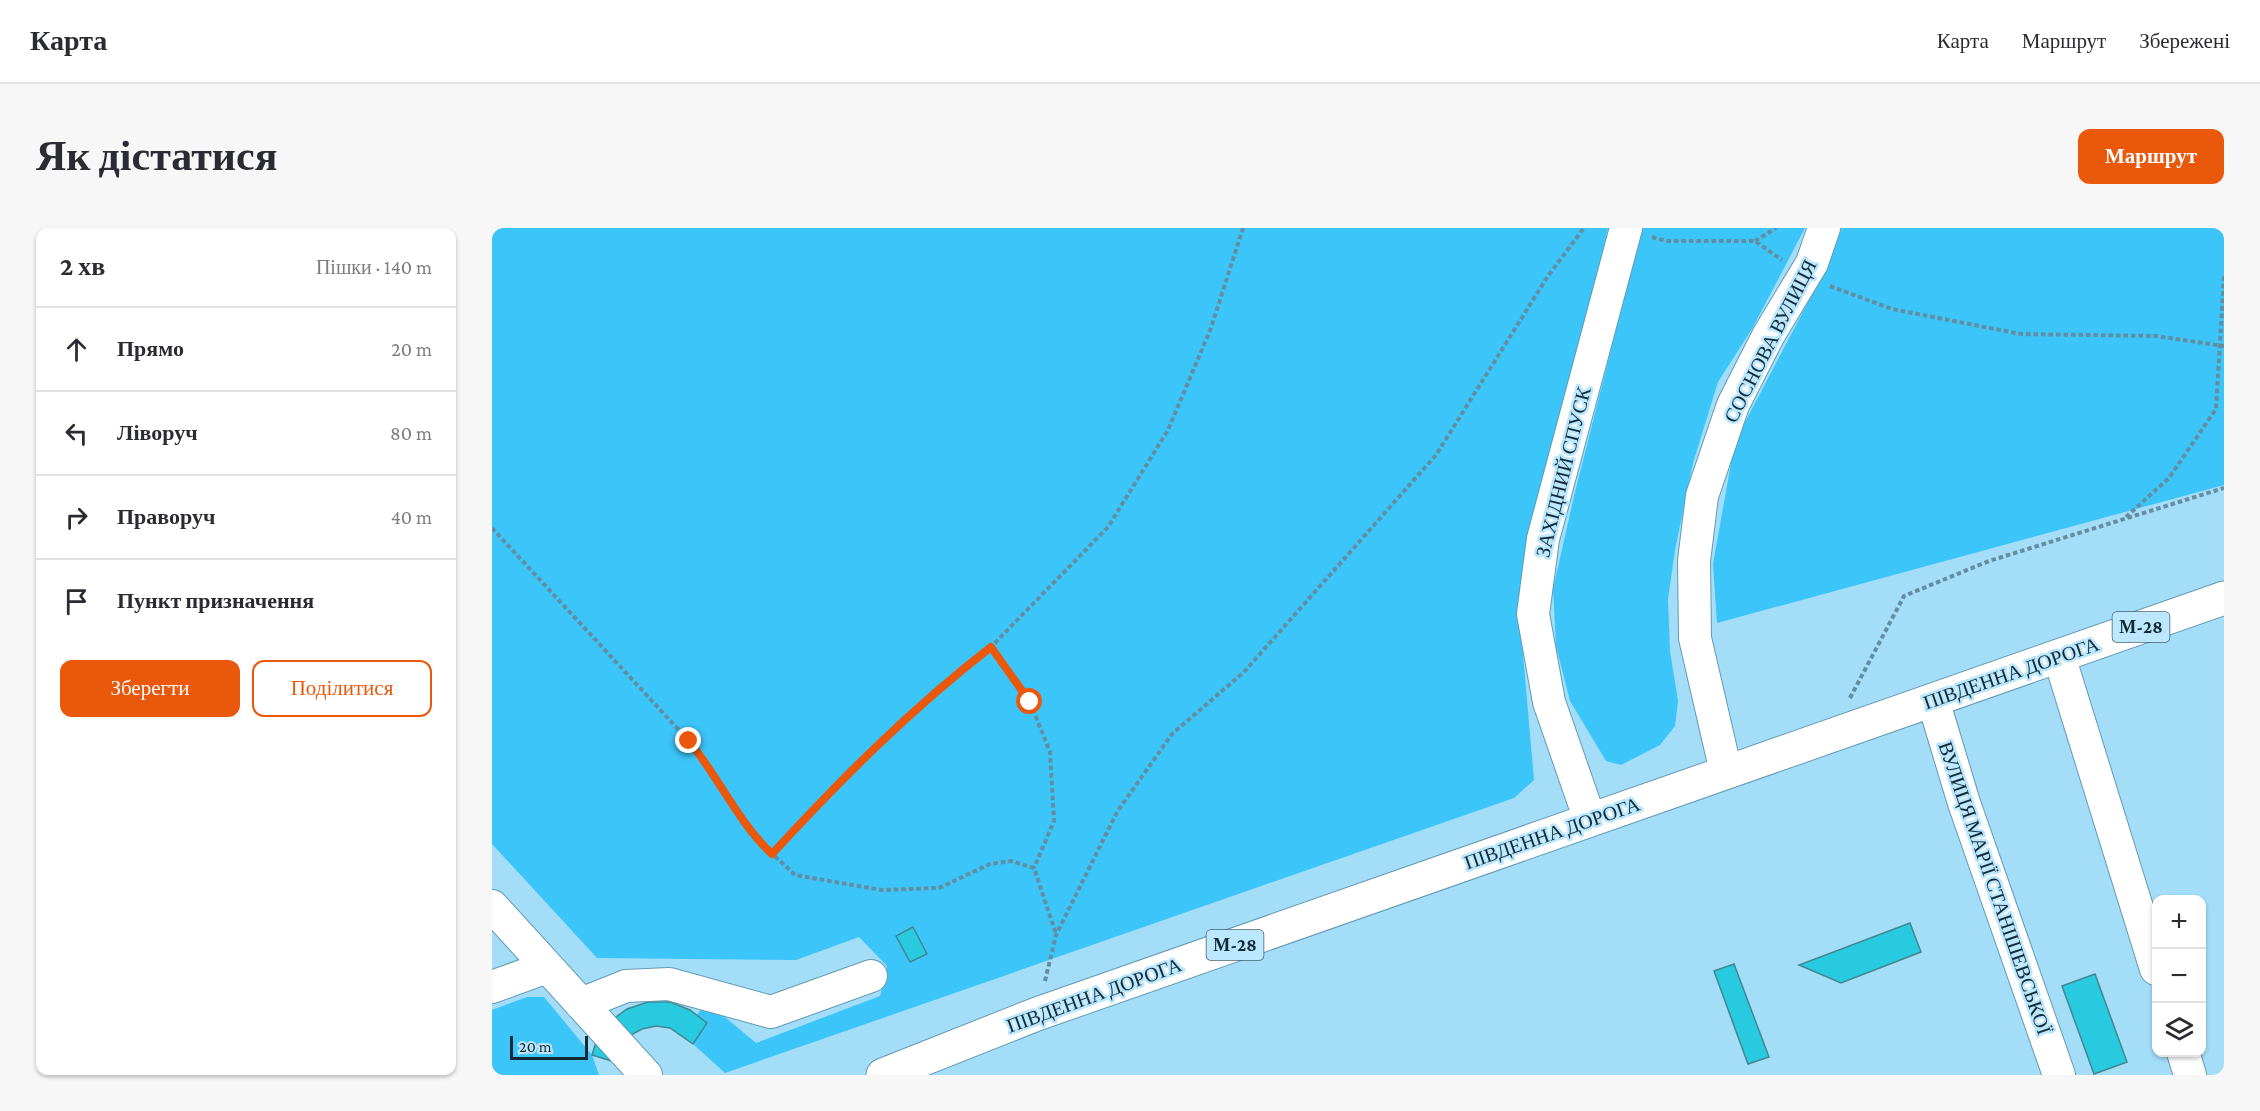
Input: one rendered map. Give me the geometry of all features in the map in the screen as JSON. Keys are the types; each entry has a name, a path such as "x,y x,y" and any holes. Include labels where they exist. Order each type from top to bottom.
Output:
{"highway":[{"name":"ПІВДЕННА ДОРОГА","path":"883,1075 1037,1014 2224,598"}],"street":[{"name":"СОСНОВА ВУЛИЦЯ","path":"1726,772 1695,638 1694,561 1702,496 1733,405 1804,276 1824,228"},
{"name":"ЗАХІДНИЙ СПУСК","path":"1590,820 1549,702 1533,614 1543,539 1626,230"},
{"path":"2059,656 2152,953"},
{"name":"ВУЛИЦЯ МАРІЇ СТАНІШЕВСЬКОЇ","path":"1933,700 1964,803 2059,1075"},
{"path":"492,906 646,1075"},
{"path":"492,987 547,967"},
{"path":"581,1004 626,986 669,984 771,1012 871,976"},
{"path":"2184,1057 2190,1075"}],"path":[{"path":"772,854 849,770 938,688 991,647 1108,527 1168,430 1211,328 1243,228"},
{"path":"1037,1014 1056,935 1117,812 1172,734 1244,672 1436,455 1548,276 1584,228"},
{"path":"1626,230 1666,241 1755,241 1776,228"},
{"path":"1755,241 1804,276 1892,309 2021,334 2156,336 2222,346"},
{"path":"2124,519 2169,478 2216,409 2222,346 2224,276"},
{"path":"1830,736 1904,596 1989,561 2224,489"},
{"path":"492,528 689,741 709,765 750,833 795,874 881,890 939,888 990,864 1011,861 1034,868"},
{"path":"991,647 1030,702 1050,752 1054,821 1034,868 1056,935"}],"shaded area":[{"path":"492,228 1608,228 1519,609 1534,780 1514,798 725,1073 693,1044 707,1023 697,1015 703,1007 713,1007 756,1043 880,996 887,966 859,937 796,960 597,958 492,844"},
{"path":"1642,228 1805,228 1752,329 1718,382 1693,463 1675,550 1668,599 1670,651 1678,701 1675,726 1660,745 1621,765 1606,761 1570,701 1556,646 1553,589 1575,492"},
{"path":"1842,228 2224,228 2224,485 1717,623 1713,564 1735,441 1826,268"},
{"path":"527,997 544,997 592,1055 599,1075 492,1075 492,1010"}],"building":[{"path":"1910,923 1921,952 1841,983 1799,965"},
{"path":"913,927 927,954 910,962 896,936"},
{"path":"1734,964 1769,1057 1748,1064 1714,971"},
{"path":"2095,974 2127,1062 2094,1074 2062,986"},
{"path":"648,1002 670,1002 690,1010 707,1023 693,1044 670,1028 656,1026 642,1029 629,1036 615,1062 592,1055 597,1039 609,1022 627,1009"}],"route":[{"path":"689,741 709,765 750,833 772,854 849,770 938,688 991,647 1030,702"}]}
